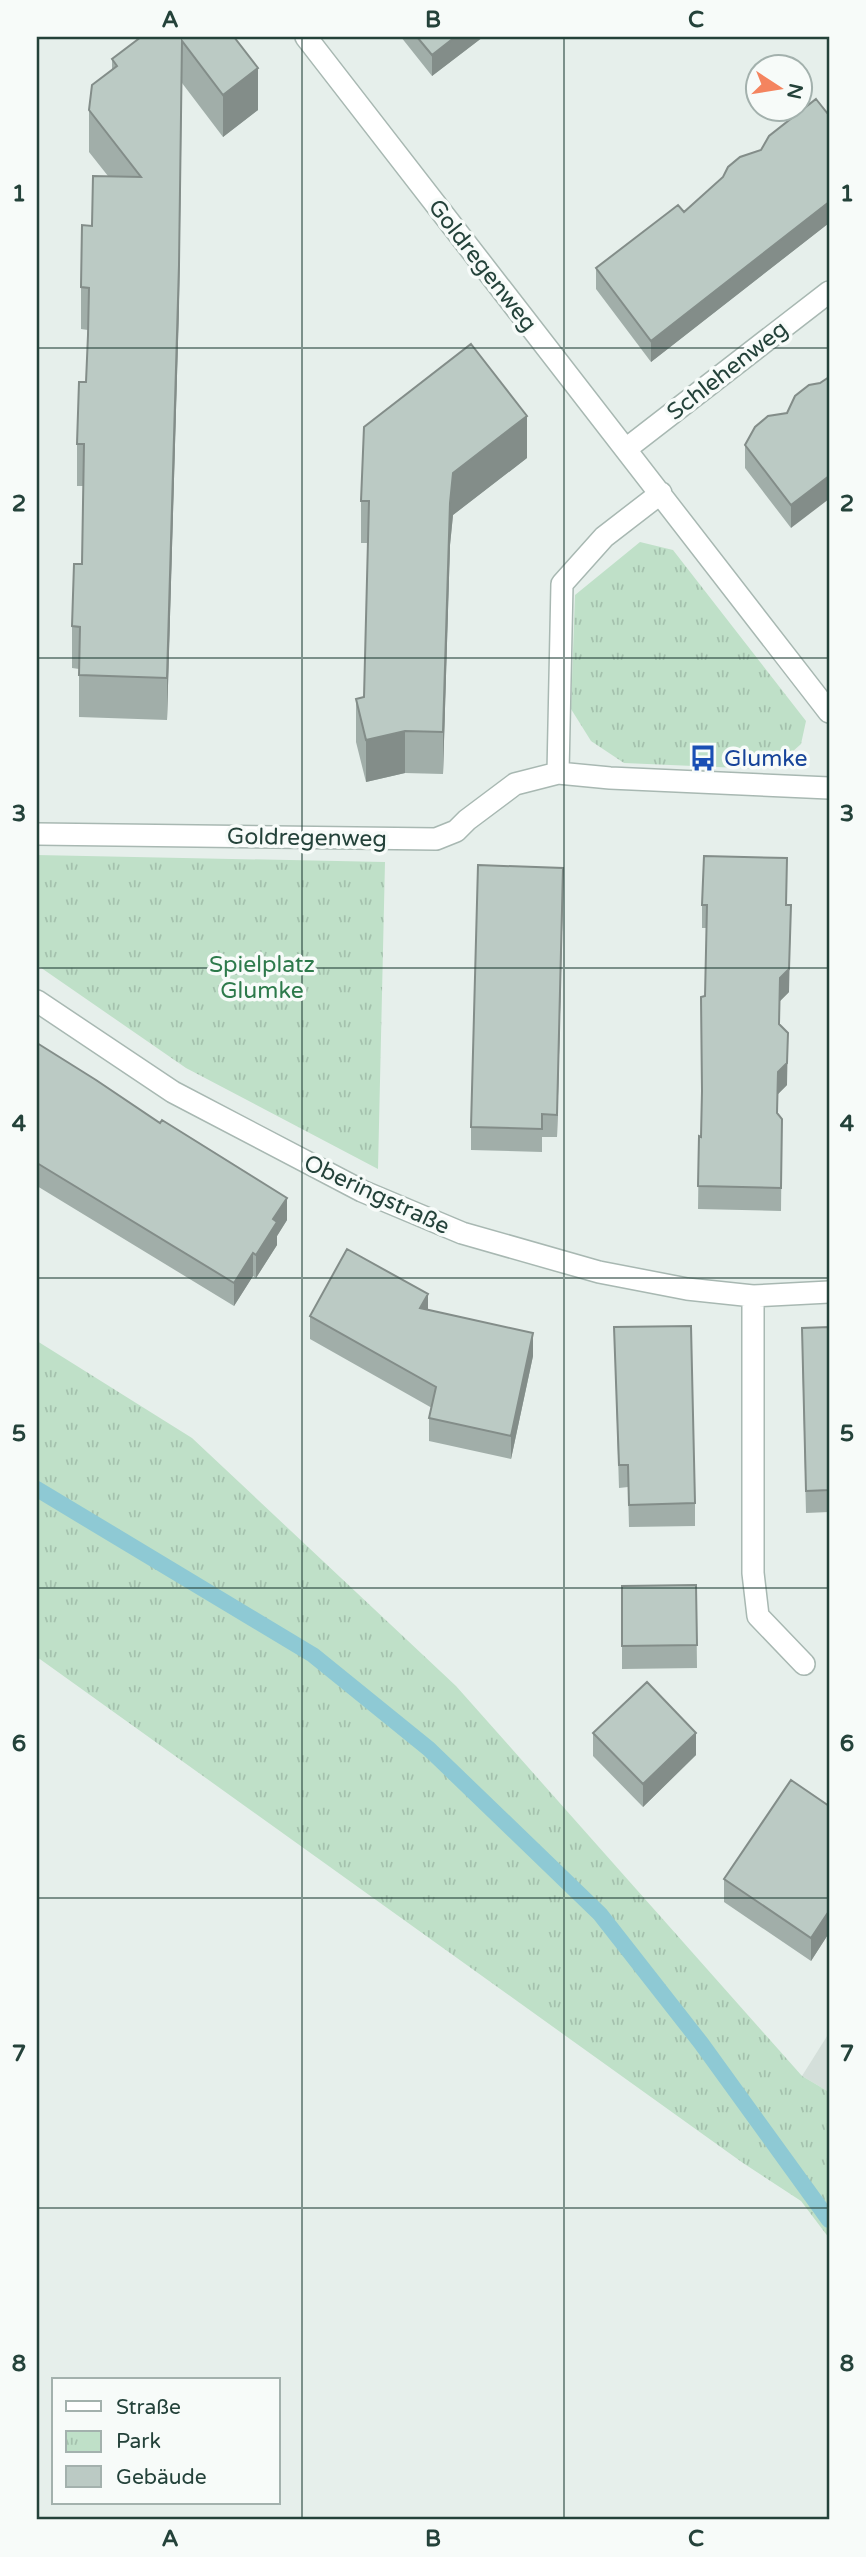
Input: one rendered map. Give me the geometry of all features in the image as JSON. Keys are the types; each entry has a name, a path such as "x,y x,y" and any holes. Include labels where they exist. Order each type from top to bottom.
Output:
{"street":[{"name":"Goldregenweg","path":"306,37 829,712"},
{"name":"Schlehenweg","path":"626,449 829,292"},
{"path":"558,773 562,584 604,537 661,493"},
{"name":"Goldregenweg","path":"37,834 436,839 456,831 515,784 558,773 610,778 829,788"},
{"name":"Oberingstraße","path":"37,1000 173,1092 362,1191 462,1233 599,1272 687,1289 753,1296 829,1292"},
{"path":"753,1296 754,1573 758,1616 804,1664"}],"shaded area":[{"path":"829,2033 829,2092 802,2076"}],"green space":[{"path":"640,542 673,550 806,721 801,744 782,761 763,769 624,763 591,741 571,709 575,595"},
{"name":"Spielplatz Glumke","path":"37,855 385,862 378,1169 186,1068 37,965"},
{"path":"37,1341 192,1438 456,1686 802,2076 829,2092 829,2238 801,2201 743,2163 37,1657"}],"building":[{"path":"141,37 234,37 258,68 223,95 182,41 179,265 167,678 79,675 80,627 72,626 74,564 82,564 84,444 77,444 79,382 86,382 88,335 89,288 81,287 82,225 92,226 93,176 141,177 89,110 92,85 117,66 112,59"},
{"path":"417,37 455,37 432,55"},
{"path":"816,99 829,113 829,202 651,341 596,268 678,205 684,212 723,177 728,167 740,157 761,150 769,136 787,122 814,122"},
{"path":"471,344 527,416 453,473 443,732 405,731 366,740 356,699 364,697 369,501 361,501 364,427"},
{"path":"829,377 829,476 791,505 745,445 755,427 768,416 787,413 795,396 809,385 820,383"},
{"path":"704,856 787,858 786,905 791,905 789,969 780,978 779,1024 788,1033 787,1063 778,1072 777,1113 782,1119 781,1188 698,1186 702,1091 701,997 705,996 707,905 702,905"},
{"path":"478,865 563,868 557,1115 542,1114 542,1129 471,1127"},
{"path":"37,1043 160,1123 162,1120 287,1198 273,1219 277,1222 234,1283 37,1163"},
{"path":"347,1249 428,1294 420,1308 533,1333 511,1436 429,1418 436,1387 310,1316"},
{"path":"691,1326 695,1503 629,1505 628,1465 619,1465 614,1327"},
{"path":"829,1327 829,1490 806,1491 802,1328"},
{"path":"696,1585 697,1645 622,1646 622,1586"},
{"path":"647,1682 696,1733 643,1784 593,1733"},
{"path":"791,1780 829,1806 829,1911 811,1938 724,1879"}],"waterway":[{"path":"37,1489 313,1655 429,1749 600,1914 701,2043 829,2220"}],"place":[{"name":"Glumke","path":"703,758"}]}
